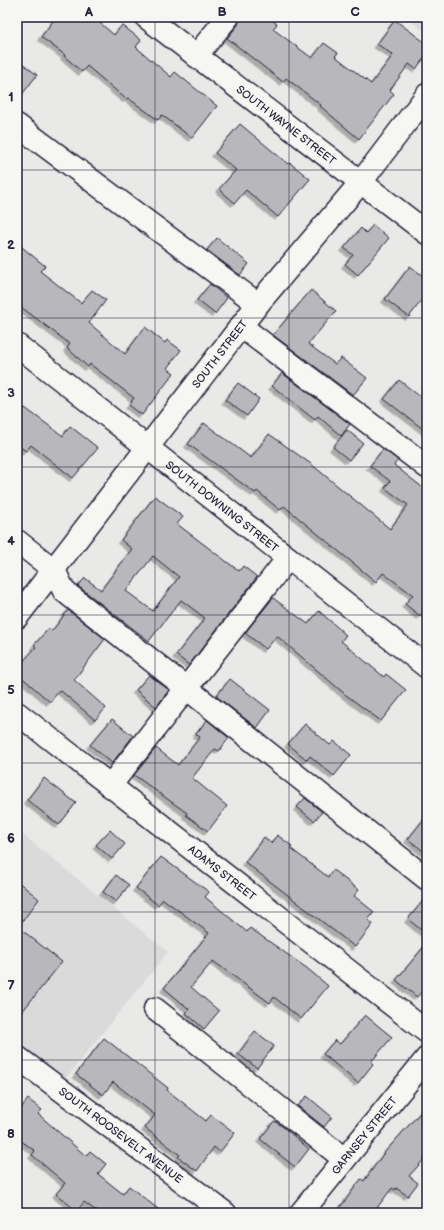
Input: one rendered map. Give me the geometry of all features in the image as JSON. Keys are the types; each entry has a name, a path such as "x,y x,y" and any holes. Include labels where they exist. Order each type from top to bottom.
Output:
{"street":[{"name":"SOUTH WAYNE STREET","path":"146,17 427,233"},
{"path":"196,56 228,17"},
{"name":"SOUTH STREET","path":"17,617 242,327 258,304 361,182 427,95"},
{"path":"17,125 258,304"},
{"path":"242,327 427,467"},
{"name":"SOUTH DOWNING STREET","path":"17,346 427,667"},
{"path":"17,541 54,570 64,591 427,879"},
{"path":"110,786 288,558"},
{"name":"ADAMS STREET","path":"17,713 427,1032"},
{"path":"155,1009 344,1160"},
{"name":"SOUTH ROOSEVELT AVENUE","path":"17,1057 225,1213"},
{"name":"GARNSEY STREET","path":"301,1213 427,1058"}],"shaded area":[{"path":"406,17 427,17 427,33"},
{"path":"17,830 168,952 58,1088 17,1057"}],"building":[{"path":"56,17 93,17 114,35 122,25 141,40 136,47 171,77 175,72 217,106 192,138 162,115 158,120 128,98 126,99 87,66 82,72 64,56 65,55 41,37"},
{"path":"240,17 268,17 277,24 273,29 312,58 324,43 338,53 335,56 371,84 393,55 377,44 395,20 427,44 427,54 416,69 409,64 390,90 394,94 359,139 320,106 321,105 286,78 283,82 227,38 238,25"},
{"path":"17,59 37,75 17,101"},
{"path":"240,124 288,164 290,163 310,179 278,217 246,190 235,203 219,189 236,170 215,153"},
{"path":"373,225 389,238 358,275 345,264 353,255 344,248 361,228 366,233"},
{"path":"217,238 249,264 240,275 207,250"},
{"path":"17,243 45,266 40,271 81,303 92,290 106,300 89,323 125,354 145,327 165,343 167,340 181,350 167,368 174,373 142,415 129,405 134,398 90,364 88,367 67,348 70,344 17,304"},
{"path":"410,266 427,279 427,293 409,317 385,299"},
{"path":"210,284 227,298 215,314 197,300"},
{"path":"311,290 336,311 308,344 335,364 341,358 367,378 353,395 273,335"},
{"path":"282,373 350,424 341,436 318,416 315,420 272,386"},
{"path":"399,380 427,402 427,432 384,399"},
{"path":"238,383 259,399 247,416 225,400"},
{"path":"25,408 63,436 70,426 98,448 73,478 31,445 26,451 17,445 17,418"},
{"path":"204,423 251,458 269,434 311,464 390,529 408,505 385,488 390,481 370,466 383,449 398,460 394,465 427,491 427,607 420,616 405,604 413,595 383,573 376,582 284,506 280,510 257,491 255,493 188,444"},
{"path":"347,430 363,443 349,460 333,447"},
{"path":"155,496 183,517 177,524 239,571 243,566 257,577 189,665 176,655 205,618 181,600 149,641 78,586 85,578 101,590 132,549 121,540","holes":["153,556 179,577 153,611 126,591"]},
{"path":"273,598 308,624 319,611 346,635 341,641 384,677 386,674 406,690 381,721 346,695 277,636 266,649 245,633"},
{"path":"68,610 105,639 74,680 106,708 95,720 60,690 50,702 17,673 17,668 36,647 34,645 49,628 52,631"},
{"path":"149,675 169,690 156,707 136,690"},
{"path":"230,679 270,710 257,728 216,696"},
{"path":"112,719 133,736 112,763 90,745"},
{"path":"207,720 229,738 219,751 215,749 192,778 227,806 208,831 186,815 187,813 134,775 156,748 178,765 200,737 196,734"},
{"path":"305,724 330,745 334,741 351,755 334,776 310,756 307,760 288,744"},
{"path":"44,778 76,803 59,825 27,800"},
{"path":"305,798 322,812 314,821 297,807"},
{"path":"427,815 427,854 408,839"},
{"path":"110,830 125,844 112,859 96,845"},
{"path":"277,835 292,846 290,848 328,877 333,870 359,890 354,896 374,912 368,920 373,924 355,947 245,862 264,837 271,843"},
{"path":"161,857 209,892 205,897 247,932 250,928 308,969 328,986 301,1019 274,997 270,1003 213,961 191,987 219,1011 204,1029 186,1013 189,1009 164,988 209,933 163,899 158,905 136,888"},
{"path":"116,875 129,885 116,902 103,892"},
{"path":"17,881 39,899 18,927 62,962 17,1018"},
{"path":"427,896 427,935 408,919"},
{"path":"427,943 427,985 417,997 396,980"},
{"path":"365,1015 392,1037 371,1062 373,1064 358,1083 323,1054 335,1040 340,1044"},
{"path":"255,1031 274,1046 257,1068 238,1054"},
{"path":"104,1038 168,1088 167,1090 206,1121 211,1115 235,1133 220,1152 214,1147 197,1171 178,1157 180,1155 145,1128 155,1115 113,1082 103,1095 76,1074"},
{"path":"307,1096 332,1117 324,1127 298,1106"},
{"path":"28,1099 42,1110 38,1114 86,1156 90,1151 106,1164 98,1174 123,1194 129,1186 163,1213 99,1213 84,1202 77,1211 56,1194 65,1183 32,1155 35,1151 17,1138 17,1114"},
{"path":"427,1105 427,1156 409,1176 418,1183 408,1196 396,1188 395,1190 392,1188 373,1213 336,1213 361,1179 364,1181 384,1153"},
{"path":"274,1121 309,1149 295,1167 260,1139"}]}
